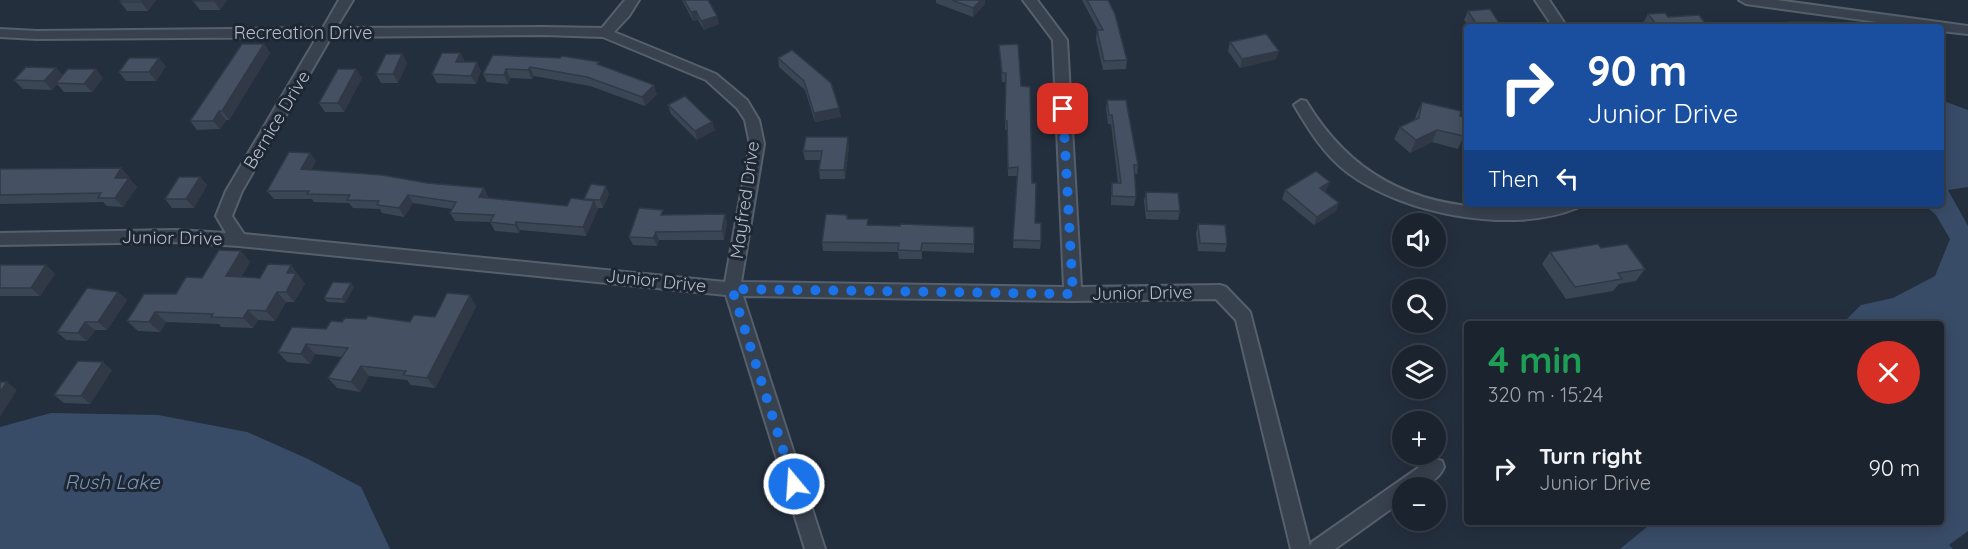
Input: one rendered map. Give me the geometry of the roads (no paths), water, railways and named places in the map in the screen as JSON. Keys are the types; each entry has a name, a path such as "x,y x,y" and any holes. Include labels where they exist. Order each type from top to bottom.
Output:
{"street":[{"name":"Bernice Drive","path":"239,240 224,216 234,191 346,0"},
{"path":"605,33 624,13 632,0"},
{"path":"1030,0 1060,39 1073,294"},
{"path":"1542,0 1558,24"},
{"path":"1746,0 1831,6 1934,24"},
{"path":"1944,26 1968,30"},
{"name":"Recreation Drive","path":"0,33 37,35 544,31 605,33"},
{"name":"Mayfred Drive","path":"605,33 711,77 742,104 752,120 757,144 732,289 815,549"},
{"path":"1302,105 1314,128 1341,159 1364,176 1407,196 1433,205 1472,213 1516,215 1556,207"},
{"name":"Junior Drive","path":"0,239 176,236 239,240 732,289 1073,294 1220,292 1244,317 1301,549"},
{"path":"1421,477 1435,467"},
{"path":"1320,549 1392,498"}],"water":[{"path":"1944,101 1968,110 1968,187 1948,190 1968,226 1968,531 1949,545 1953,549 1620,549 1649,525 1944,525 1944,321 1845,321 1861,305 1893,298 1935,276 1950,239 1936,215 1927,207 1944,207"},
{"name":"Rush Lake","path":"51,413 158,415 247,432 308,459 361,487 390,549 0,549 0,427"}]}
